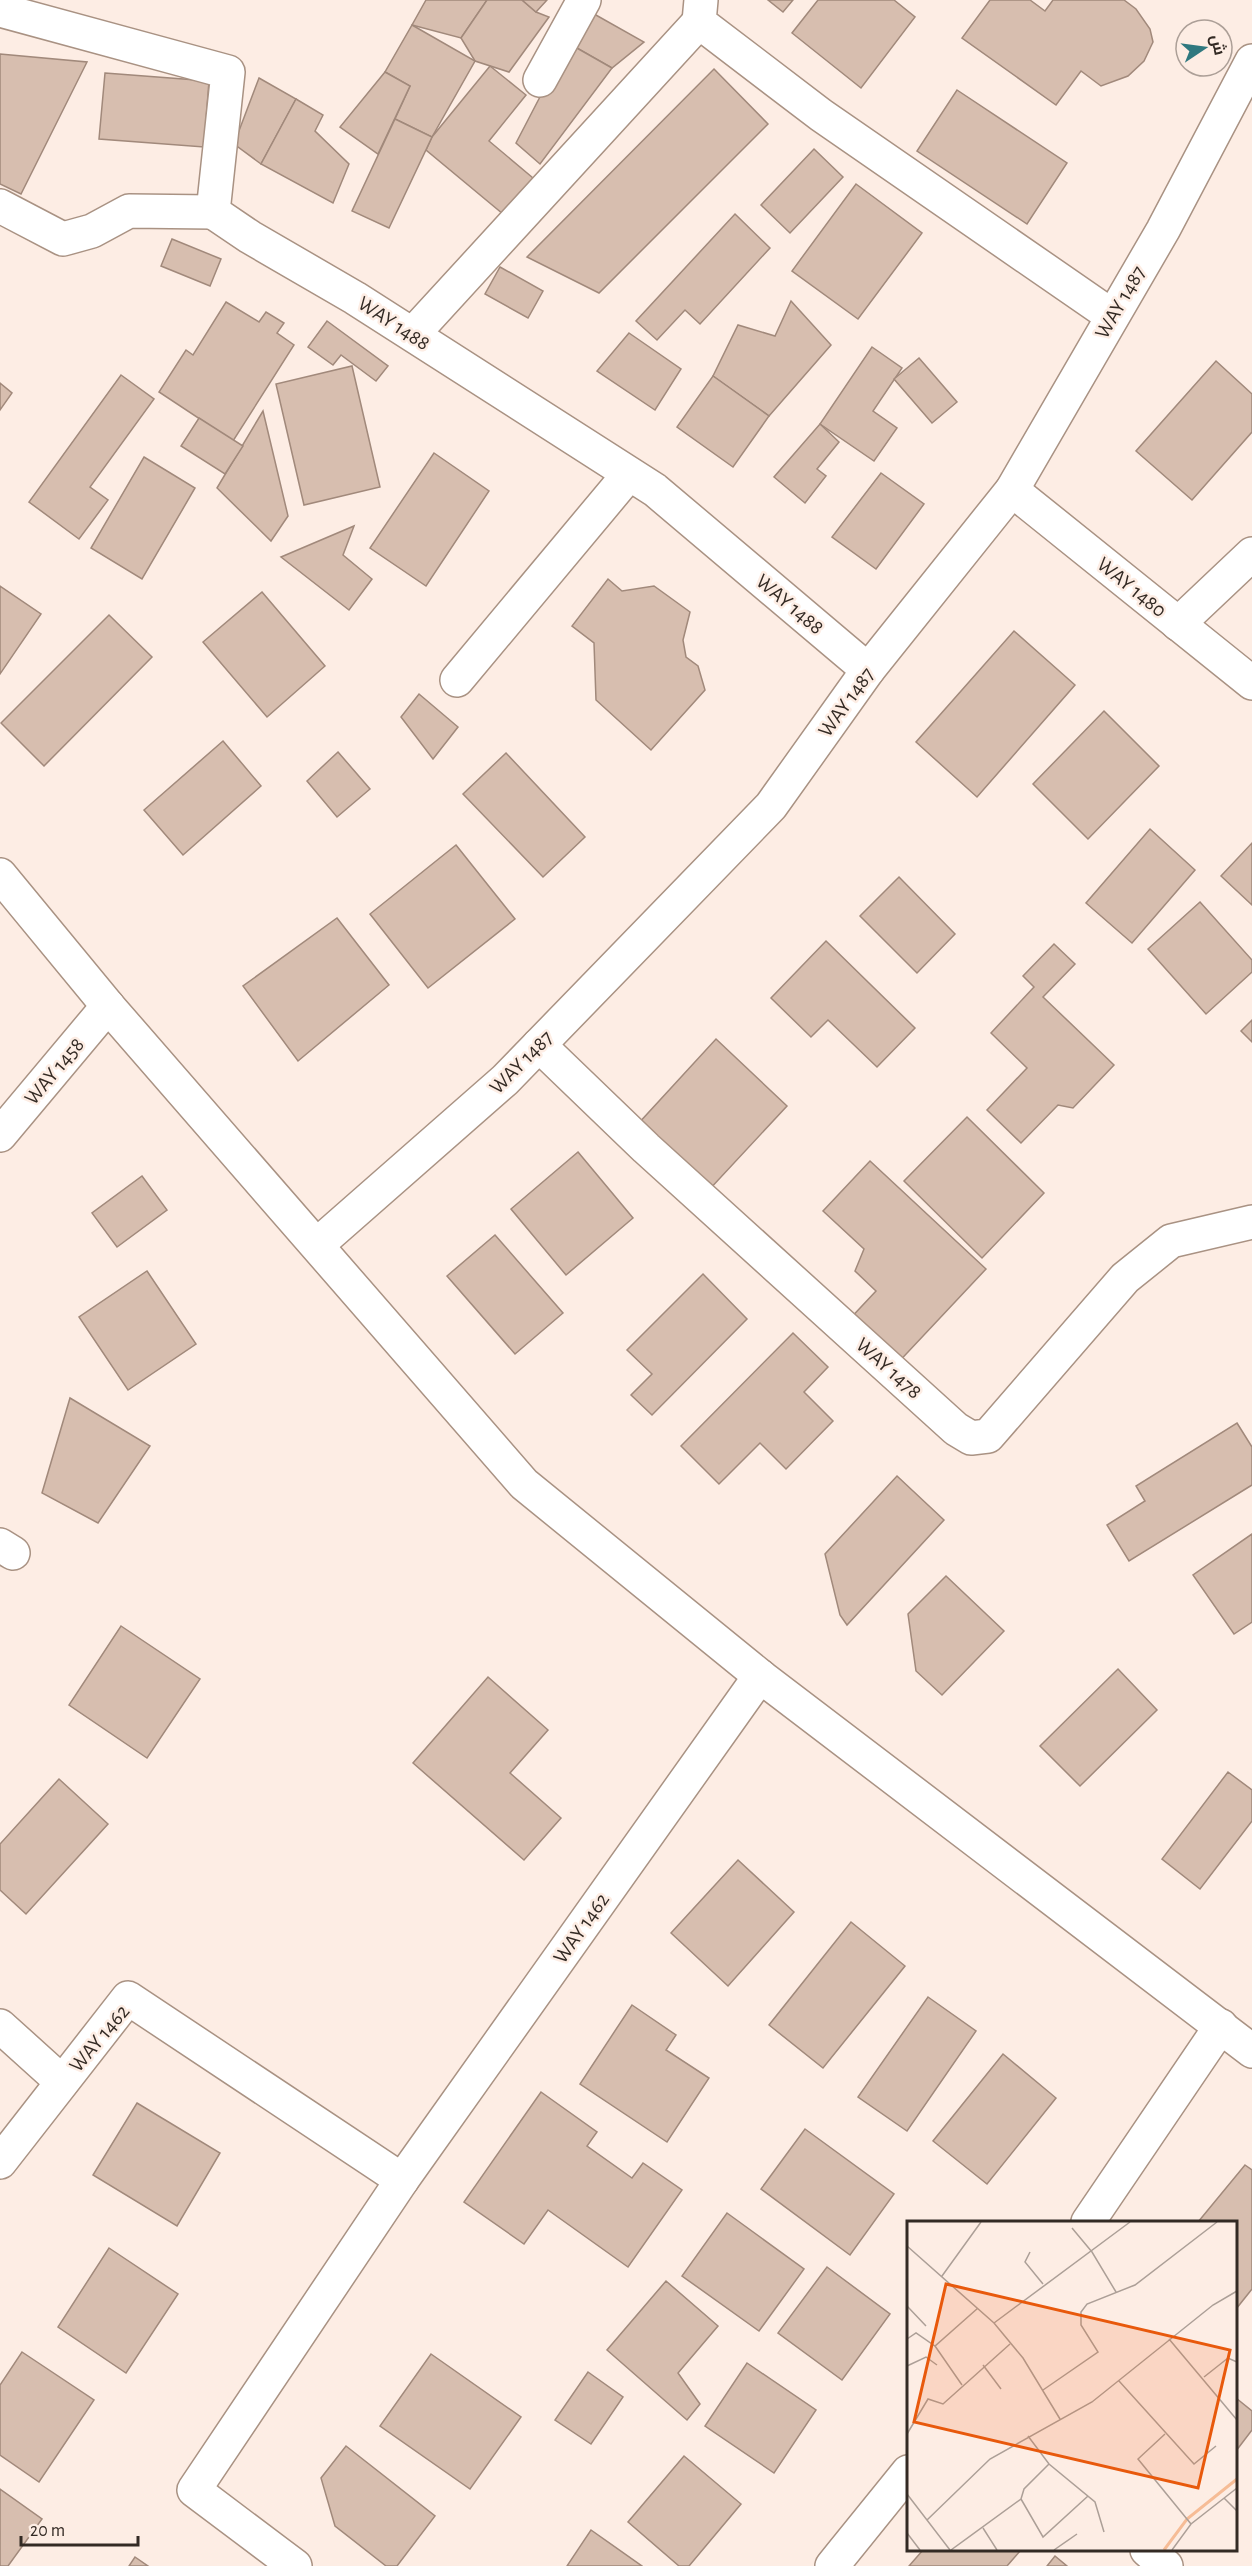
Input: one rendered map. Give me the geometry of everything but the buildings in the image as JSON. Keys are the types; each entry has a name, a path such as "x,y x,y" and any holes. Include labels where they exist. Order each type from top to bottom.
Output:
{"street":[{"path":"540,80 584,0"},
{"path":"0,10 228,72 213,212 129,211 92,231 63,239 0,206"},
{"path":"413,334 700,11 820,115 1112,316"},
{"name":"WAY 1487","path":"317,1245 506,1080 771,806 868,670 1012,490 1163,230 1252,62"},
{"name":"WAY 1488","path":"213,212 413,334 655,490 868,670"},
{"path":"458,680 629,474"},
{"name":"WAY 1480","path":"1012,490 1252,683"},
{"path":"1178,624 1252,554"},
{"path":"0,875 108,1006 524,1484 760,1676 1252,2051"},
{"name":"WAY 1458","path":"0,1135 108,1006"},
{"name":"WAY 1478","path":"539,1045 646,1148 956,1429 971,1438 988,1436 1125,1278 1171,1241 1252,1222"},
{"name":"WAY 1462","path":"296,2566 194,2490 402,2180 760,1676"},
{"name":"WAY 1462","path":"0,2162 128,1998 402,2180"},
{"path":"0,2026 62,2082"},
{"path":"1089,2221 1221,2026"},
{"path":"832,2566 907,2474"},
{"path":"1148,2551 1166,2566"}]}
